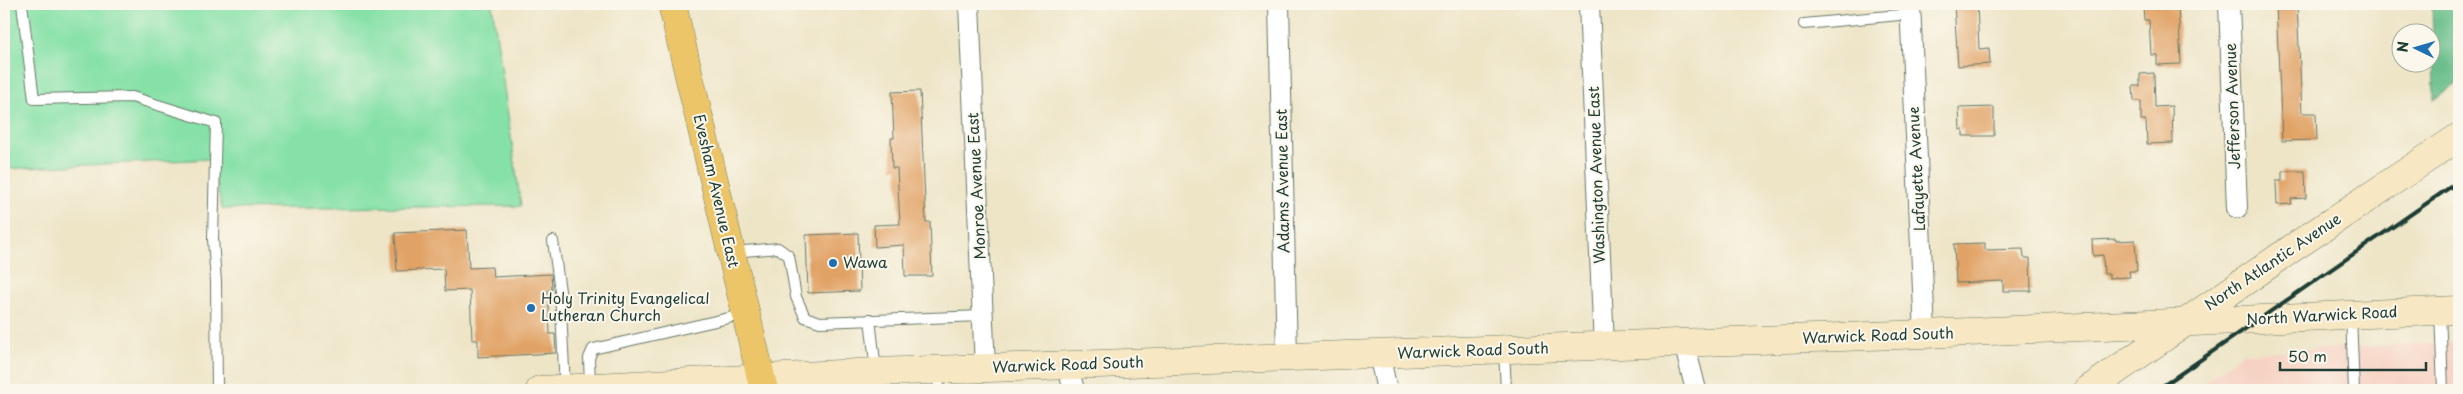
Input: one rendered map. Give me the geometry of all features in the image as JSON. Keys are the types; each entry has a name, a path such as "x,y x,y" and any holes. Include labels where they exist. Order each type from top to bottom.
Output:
{"main road":[{"name":"Evesham Avenue East","path":"672,4 762,385"}],"street":[{"name":"Monroe Avenue East","path":"969,4 985,368"},
{"name":"Adams Avenue East","path":"1279,4 1287,358"},
{"name":"Washington Avenue East","path":"1589,4 1604,346"},
{"name":"Jefferson Avenue","path":"2229,4 2237,208"},
{"name":"Lafayette Avenue","path":"1910,9 1925,334"},
{"name":"North Atlantic Avenue","path":"2088,390 2459,137"},
{"name":"North Warwick Road","path":"2186,322 2450,310"},
{"name":"Warwick Road South","path":"565,389 762,385 876,372 937,380 985,368 1070,377 1287,358 1925,334 2186,322"},
{"path":"1684,343 1696,390"},
{"path":"1379,354 1387,390"}],"lane":[{"path":"22,4 34,98 132,97 216,123 213,238 216,282 217,390"},
{"path":"1804,24 1910,9"},
{"path":"553,241 560,291 565,389"},
{"path":"731,253 778,248 789,256 796,297 805,317 820,322 983,316"},
{"path":"2443,390 2450,310"},
{"path":"565,389 589,358 593,349 746,314"},
{"path":"2351,315 2354,390"},
{"path":"870,319 876,372"},
{"path":"1504,350 1506,390"}],"shaded area":[{"path":"2459,342 2459,390 2194,390 2243,353"}],"green space":[{"path":"4,4 492,4 521,206 222,209 212,159 4,169"},
{"path":"2432,4 2459,4 2459,82 2434,100 2433,72 2440,72 2440,22 2432,22"}],"building":[{"path":"1954,4 1977,4 1979,49 1989,48 1990,64 1958,66"},
{"path":"2143,4 2178,4 2181,64 2157,65 2157,55 2151,55 2149,20 2144,20"},
{"path":"2276,4 2297,4 2302,113 2316,113 2317,140 2282,141"},
{"path":"2154,73 2155,107 2172,106 2173,143 2147,144 2146,120 2141,120 2141,101 2134,101 2133,86 2140,86 2140,74"},
{"path":"920,91 926,222 930,222 932,276 905,276 904,245 875,247 874,225 900,224 897,168 892,168 891,138 894,138 892,92"},
{"path":"1994,107 1994,136 1963,136 1963,129 1960,130 1959,108"},
{"path":"2282,171 2305,171 2306,198 2291,199 2292,204 2277,205 2276,181 2282,181"},
{"name":"Holy Trinity Evangelical Lutheran Church","path":"467,230 469,268 492,267 493,277 551,274 552,290 548,290 550,334 555,334 556,353 478,357 478,340 472,340 470,290 445,291 444,269 397,271 395,233"},
{"name":"Wawa","path":"858,233 860,291 808,293 806,235"},
{"path":"2116,239 2116,241 2135,240 2137,271 2129,271 2130,277 2109,278 2109,274 2104,274 2103,255 2093,256 2092,240"},
{"path":"1985,243 1985,250 2023,249 2024,258 2030,258 2031,291 2003,291 2003,281 1956,283 1954,244"}],"railway":[{"path":"2157,390 2459,181"}],"place":[{"name":"Wawa","path":"833,263"},
{"name":"Holy Trinity Evangelical Lutheran Church","path":"531,308"}]}
